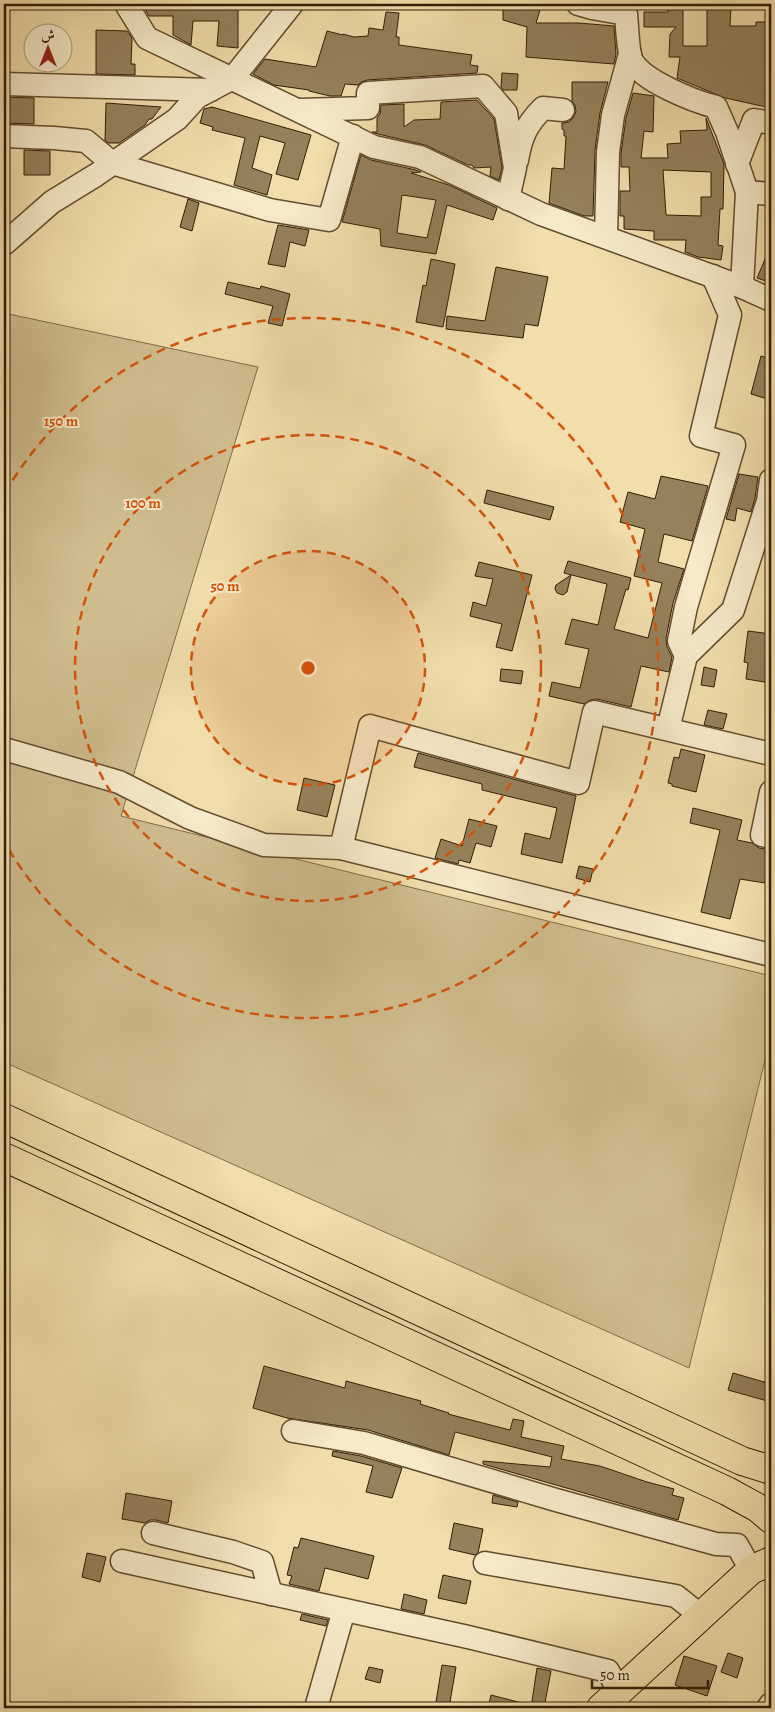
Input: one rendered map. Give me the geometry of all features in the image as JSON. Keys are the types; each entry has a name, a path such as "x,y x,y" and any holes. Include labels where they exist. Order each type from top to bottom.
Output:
{"main road":[{"path":"4,1118 742,1461 771,1470"},
{"path":"4,1157 727,1491 758,1508 771,1519"},
{"path":"610,1700 701,1616 761,1565"}],"street":[{"path":"126,4 147,38 374,147 420,156 541,214 713,276 771,300"},
{"path":"4,244 52,202 177,118 197,97 233,78 292,4"},
{"path":"578,4 626,14 631,60 647,77 694,101 716,107 727,132 747,192 742,287"},
{"path":"606,237 608,152 613,115 630,54"},
{"path":"4,84 211,90"},
{"path":"296,110 368,108 368,93 482,86 506,113 515,168"},
{"path":"508,199 521,137 532,119 544,108 563,110"},
{"path":"737,164 754,120 771,123"},
{"path":"4,136 86,141 112,163 270,210 329,220 353,136"},
{"path":"747,192 771,194"},
{"path":"686,656 679,641 686,607 734,445 701,436 730,314 713,276"},
{"path":"668,729 686,656 733,610 768,501 771,480"},
{"path":"341,848 370,726 578,782 594,712 771,754"},
{"path":"4,749 119,782 190,818 264,845 341,848 771,955"},
{"path":"771,792 762,835 771,837"},
{"path":"293,1431 364,1443 716,1544 736,1545 761,1565"},
{"path":"153,1533 233,1552 262,1562 271,1594"},
{"path":"122,1560 468,1637 608,1671 610,1700"},
{"path":"485,1563 676,1596 701,1616"},
{"path":"316,1708 344,1610"},
{"path":"768,1708 771,1704"}],"shaded area":[{"path":"4,313 258,367 121,816 771,976 771,1036 689,1368 4,1062"}],"building":[{"path":"142,4 238,4 238,48 217,46 219,21 193,21 191,45 173,35 173,16 149,16"},
{"path":"508,4 542,4 536,23 579,23 614,26 616,54 614,64 526,57 527,27 503,20 503,8 507,9"},
{"path":"668,4 683,4 683,46 707,46 707,5 731,6 730,26 756,26 756,22 771,22 771,108 725,98 677,78 680,57 669,57 670,34 676,27 644,27 644,12 668,12"},
{"path":"386,12 399,13 396,37 399,37 399,45 472,55 470,65 478,66 477,73 367,80 358,85 345,84 341,96 330,96 309,90 274,85 253,74 265,59 316,67 327,31 354,37 368,36 369,28 383,30"},
{"path":"96,30 127,31 132,38 131,64 135,64 135,75 96,74"},
{"path":"502,73 518,74 517,90 503,90 501,87"},
{"path":"572,82 608,82 600,113 595,150 593,216 584,216 549,203 552,168 564,169 566,136 564,136 562,123 569,122 576,112 572,101"},
{"path":"633,93 654,96 653,132 644,131 641,158 668,158 667,144 681,143 680,131 707,130 706,118 724,164 723,209 720,209 718,245 723,246 721,260 698,257 685,252 686,240 654,240 654,231 624,229 624,216 620,216 620,191 630,191 629,167 621,167 626,118","holes":["663,170 711,172 711,197 701,197 701,216 666,215"]},
{"path":"4,97 34,98 34,124 4,123"},
{"path":"477,100 494,119 502,168 499,180 490,176 491,167 474,168 472,165 468,165 425,145 372,132 377,132 377,118 380,114 381,105 404,104 404,127 414,120 440,119 441,102"},
{"path":"106,103 161,107 145,125 119,143 108,143 105,140"},
{"path":"212,107 311,135 298,180 276,174 285,143 260,136 252,168 272,175 267,195 234,185 245,138 212,130 213,127 200,123 204,109"},
{"path":"24,150 50,151 50,175 24,175"},
{"path":"361,155 371,160 416,170 421,172 411,173 449,185 497,208 493,220 447,205 436,254 381,246 380,229 342,222","holes":["402,195 436,200 427,238 397,233"]},
{"path":"188,199 199,203 192,231 180,227"},
{"path":"278,225 309,230 305,246 290,242 285,267 268,264"},
{"path":"771,245 771,283 757,278"},
{"path":"431,259 455,264 443,327 416,322 423,285 426,286"},
{"path":"496,267 548,277 538,326 525,324 523,338 446,329 447,316 485,321"},
{"path":"228,282 260,289 261,286 290,294 282,326 268,323 273,306 225,294"},
{"path":"761,356 771,359 771,400 751,394"},
{"path":"739,474 758,477 751,512 737,508 735,521 726,519"},
{"path":"661,476 708,486 692,541 664,534 658,562 684,569 673,603 666,638 667,647 672,657 669,672 641,666 631,707 597,699 590,700 584,704 549,696 552,682 580,688 589,649 565,644 572,619 598,625 607,584 564,573 568,561 631,578 614,629 648,638 662,583 634,576 645,529 620,522 628,492 655,499"},
{"path":"487,490 554,507 550,520 484,503"},
{"path":"479,562 532,575 512,651 496,647 502,624 470,616 473,602 486,606 493,579 475,576"},
{"path":"571,575 567,592 563,595 557,593 556,585"},
{"path":"748,631 771,634 771,683 746,679 748,663 744,662"},
{"path":"704,667 717,670 714,687 701,685"},
{"path":"501,669 523,671 521,684 500,681"},
{"path":"708,710 727,714 723,729 704,725"},
{"path":"681,749 705,755 696,792 672,786 672,784 668,783 674,757 679,758"},
{"path":"418,753 576,796 562,863 521,854 525,833 550,839 557,808 482,790 482,784 414,767"},
{"path":"304,778 335,785 327,817 297,810"},
{"path":"693,808 742,820 737,840 771,850 771,884 740,879 730,919 701,912 720,830 690,823"},
{"path":"469,819 497,826 491,847 476,843 470,863 459,860 458,864 435,858 441,839 462,846"},
{"path":"579,866 593,869 590,882 576,878"},
{"path":"264,1366 345,1388 346,1381 421,1401 420,1404 448,1414 510,1430 513,1419 524,1421 521,1437 564,1446 561,1459 600,1466 674,1489 672,1495 684,1498 678,1520 483,1464 483,1461 550,1467 552,1457 455,1432 449,1455 368,1430 287,1418 253,1408"},
{"path":"733,1373 771,1384 771,1402 728,1390"},
{"path":"333,1451 361,1456 402,1468 392,1498 366,1492 373,1466 332,1456"},
{"path":"126,1493 172,1501 168,1523 150,1520 145,1523 122,1519"},
{"path":"493,1495 518,1502 517,1507 492,1503"},
{"path":"454,1523 483,1529 478,1553 475,1555 449,1549"},
{"path":"301,1538 374,1556 368,1579 325,1568 319,1591 289,1584 292,1576 287,1575 294,1547 298,1548"},
{"path":"87,1553 106,1557 100,1582 82,1577"},
{"path":"443,1575 471,1581 466,1604 438,1598"},
{"path":"404,1594 427,1600 424,1614 401,1609"},
{"path":"302,1614 328,1620 326,1626 300,1620"},
{"path":"728,1653 743,1658 737,1678 721,1672"},
{"path":"684,1656 717,1666 707,1696 675,1685"},
{"path":"442,1665 456,1667 449,1708 435,1708"},
{"path":"369,1667 383,1670 380,1683 365,1679"},
{"path":"537,1668 551,1671 544,1708 531,1708"},
{"path":"491,1695 526,1704 526,1708 488,1708"}]}
